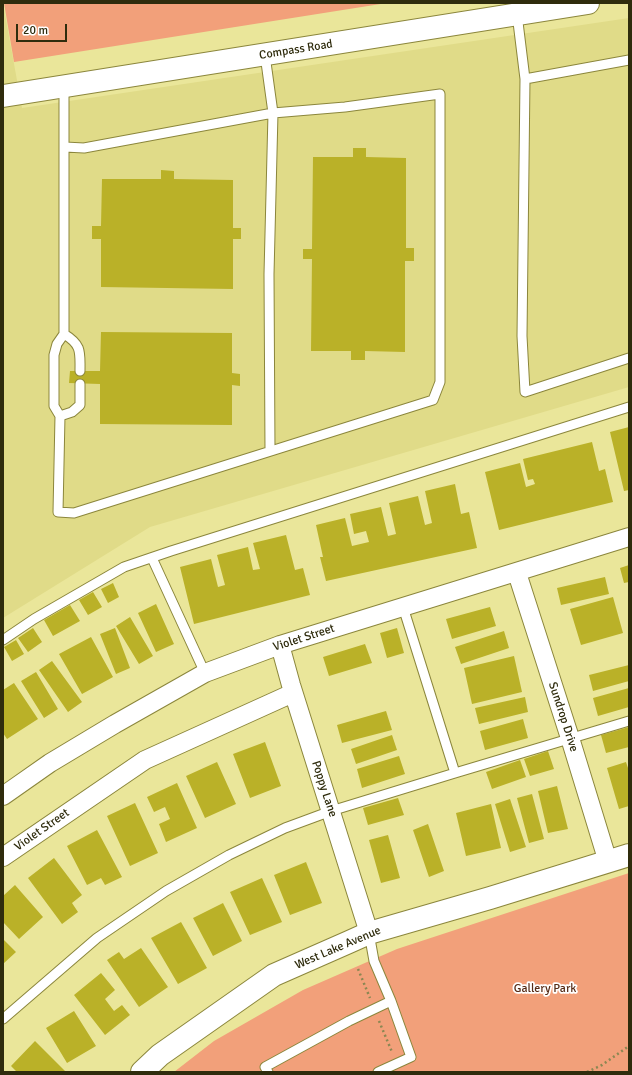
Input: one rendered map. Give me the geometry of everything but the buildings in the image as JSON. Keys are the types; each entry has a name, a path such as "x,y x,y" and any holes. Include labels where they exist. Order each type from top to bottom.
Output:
{"street":[{"name":"Compass Road","path":"3,96 588,3"},
{"name":"Violet Street","path":"3,796 50,764 115,724 205,673 280,645 517,573 629,537"},
{"name":"Sundrop Drive","path":"517,573 608,862"},
{"name":"Poppy Lane","path":"280,645 293,693 369,933"},
{"name":"Violet Street","path":"3,857 145,760 226,722 293,693"},
{"name":"West Lake Avenue","path":"142,1072 160,1055 274,976 369,933 629,855"}],"lane":[{"path":"517,14 525,79 522,336 525,392 629,358"},
{"path":"265,54 273,113 269,274 270,451"},
{"path":"525,79 629,60"},
{"path":"64,86 64,334 57,344 54,355 54,406 60,416 58,512 74,513 433,400 440,382 440,94 345,107 273,113 84,148 65,147"},
{"path":"64,334 74,340 80,350 80,371"},
{"path":"60,416 72,412 80,405 80,384"},
{"path":"3,640 34,619 124,567 629,407"},
{"path":"152,558 205,673"},
{"path":"403,607 455,772"},
{"path":"3,1019 97,938 166,891 229,855 285,828 331,811 455,772 629,721"},
{"path":"369,933 374,961 391,1001 411,1057 378,1072"},
{"path":"268,1072 265,1066 349,1021 391,1001"}],"path":[{"path":"587,1072 602,1065 629,1046"}],"shaded area":[{"path":"3,3 22,108 629,18 629,387 150,527 3,618"}],"green space":[{"path":"4,3 387,3 14,62"},
{"name":"Gallery Park","path":"629,873 629,1072 174,1072 214,1041 303,990 397,949"}]}
